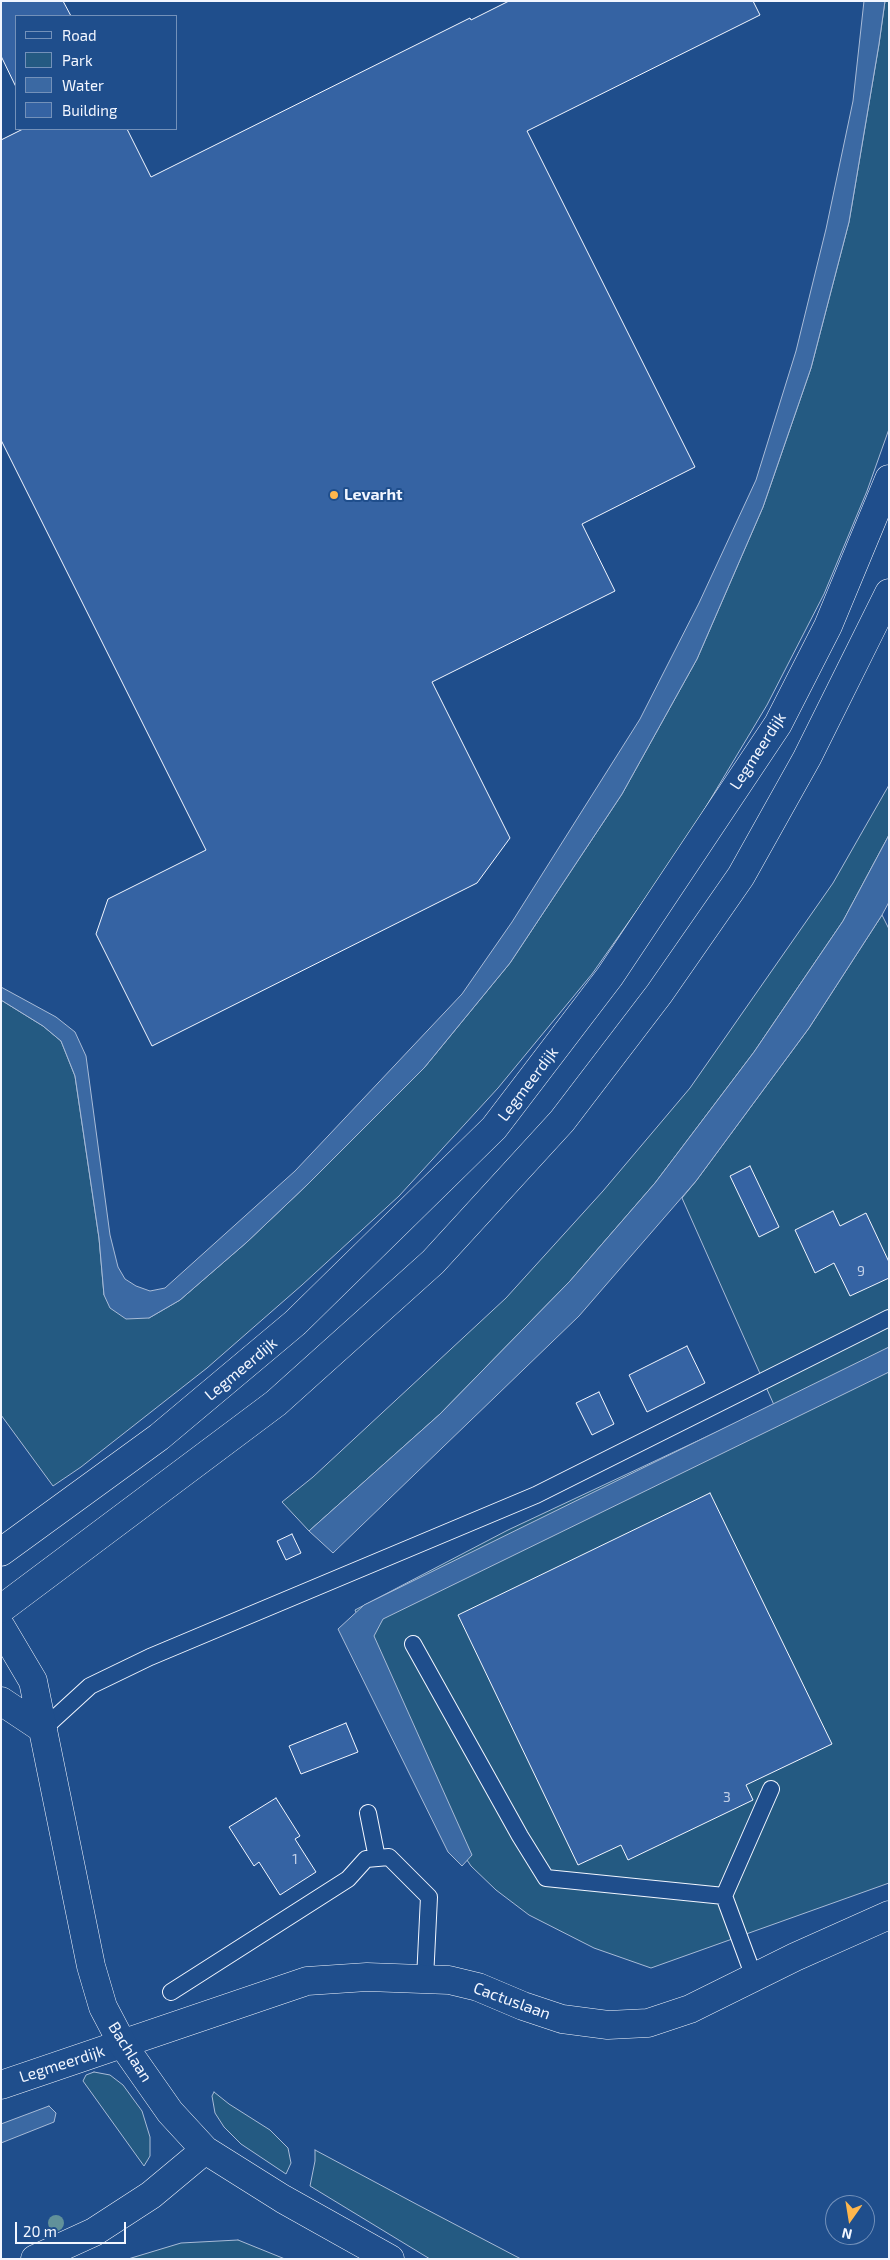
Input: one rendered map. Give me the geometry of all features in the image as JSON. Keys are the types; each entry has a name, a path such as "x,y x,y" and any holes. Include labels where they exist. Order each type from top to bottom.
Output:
{"main road":[{"name":"Legmeerdijk","path":"1,1552 59,1512 159,1437 295,1324 494,1128 610,976 778,724 828,626 889,479"},
{"path":"1,1609 276,1403 433,1262 562,1121 659,994 741,876 807,758 889,593"},
{"name":"Bachlaan","path":"1,1627 33,1681 91,1966 103,2007 122,2045 170,2112 205,2150 283,2199 390,2259"},
{"path":"1,1701 43,1729"},
{"name":"Cactuslaan","path":"122,2045 307,1981 367,1977 449,1980 478,1987 522,2006 562,2019 608,2025 648,2023 690,2009 889,1915"},
{"name":"Legmeerdijk","path":"1,2085 122,2045"},
{"path":"35,2259 94,2232 151,2195 205,2150"}],"lane":[{"path":"43,1729 90,1686 124,1669 536,1495 889,1318"},
{"path":"413,1644 520,1836 546,1878 724,1896"},
{"path":"754,1978 724,1896 771,1789"},
{"path":"368,1813 377,1858"},
{"path":"171,1992 348,1879 366,1859 390,1857 429,1897 424,1979"}],"green space":[{"path":"885,1 889,1 889,429 867,491 824,594 767,705 683,845 592,974 498,1088 399,1196 302,1285 207,1368 81,1467 53,1486 1,1415 1,1000 43,1026 61,1041 75,1076 99,1238 104,1295 149,1318 180,1300 247,1242 424,1068 510,963 622,794 697,659 763,507 811,368 849,222"},
{"path":"889,785 889,835 843,921 754,1052 655,1183 570,1281 440,1414 309,1531 282,1502 313,1477 506,1298 603,1191 690,1088 833,883"},
{"path":"882,915 889,929 889,1883 651,1968 594,1948 529,1915 496,1890 471,1866 455,1842 355,1610 508,1530 774,1405 682,1198 809,1028"},
{"path":"94,2072 110,2075 123,2085 142,2111 150,2137 150,2156 144,2166 83,2081 86,2075"},
{"path":"214,2092 229,2104 270,2130 288,2148 291,2163 286,2174 241,2144 224,2127 215,2113 212,2096"},
{"path":"315,2150 521,2259 430,2259 310,2186 315,2161"},
{"path":"238,2240 285,2259 128,2259 181,2243"}],"water":[{"path":"864,1 885,1 849,222 811,368 763,507 697,659 622,794 510,963 424,1068 247,1242 180,1300 149,1318 126,1319 110,1308 104,1295 99,1238 75,1076 61,1041 43,1026 1,1000 1,987 56,1017 75,1032 86,1056 110,1235 118,1267 125,1279 136,1286 150,1291 165,1288 295,1171 462,994 512,922 640,719 699,603 756,480 796,351 826,229 853,101"},
{"path":"889,835 889,902 882,915 809,1028 696,1181 579,1316 333,1553 309,1531 440,1414 570,1281 655,1183 754,1052 843,921"},
{"path":"889,1347 889,1372 383,1619 374,1636 472,1855 462,1866 448,1852 338,1629 364,1605"},
{"path":"49,2106 56,2113 54,2122 1,2143 1,2124"}],"building":[{"path":"1,1 63,1 70,15 15,15 15,85 1,56"},
{"name":"Levarht","path":"509,1 753,1 760,15 527,131 695,467 582,524 615,591 432,682 510,838 477,883 152,1046 96,934 108,899 206,850 1,440 1,140 21,130 128,130 151,177 470,18 471,20"},
{"path":"750,1166 779,1227 759,1237 730,1176"},
{"path":"833,1211 840,1226 866,1213 889,1262 889,1278 850,1296 834,1263 815,1273 795,1230"},
{"path":"687,1346 705,1383 647,1412 629,1375"},
{"path":"599,1392 614,1424 592,1435 576,1403"},
{"path":"710,1493 832,1744 746,1785 753,1800 628,1860 621,1845 578,1865 458,1615"},
{"path":"292,1534 301,1553 286,1560 277,1541"},
{"path":"346,1723 358,1752 301,1774 289,1746"},
{"path":"276,1798 300,1836 295,1839 316,1872 280,1895 259,1862 254,1866 229,1827"}],"place":[{"name":"Levarht","path":"334,495"}]}
